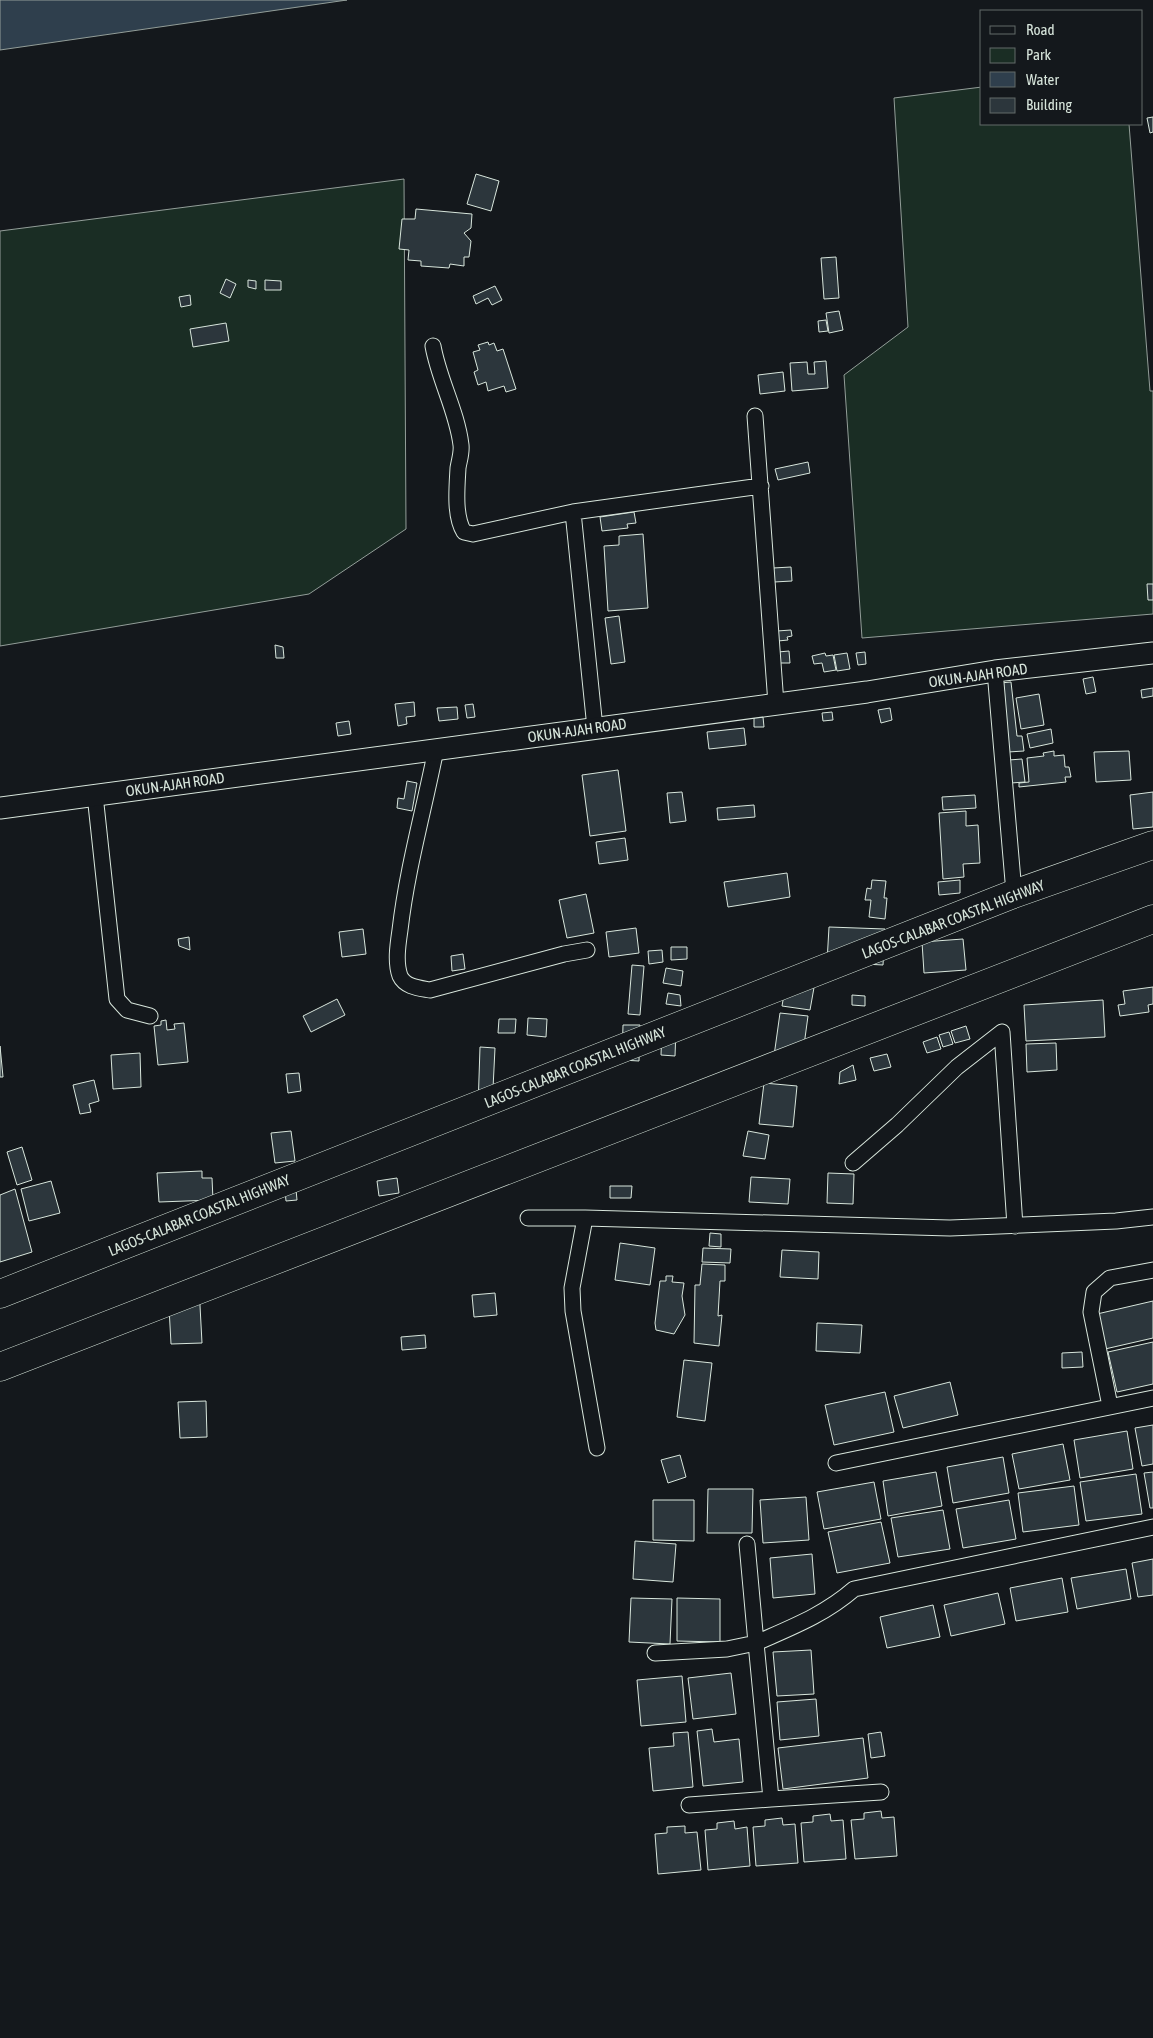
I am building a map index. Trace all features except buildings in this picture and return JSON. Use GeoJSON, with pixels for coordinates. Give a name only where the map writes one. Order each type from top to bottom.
{"type":"FeatureCollection","features":[{"type":"Feature","properties":{"kind":"highway","name":"LAGOS-CALABAR COASTAL HIGHWAY"},"geometry":{"type":"LineString","coordinates":[[0,1294],[1011,895],[1153,845]]}},
{"type":"Feature","properties":{"kind":"highway"},"geometry":{"type":"LineString","coordinates":[[0,1367],[1153,919]]}},
{"type":"Feature","properties":{"kind":"street"},"geometry":{"type":"LineString","coordinates":[[433,346],[438,372],[455,418],[462,447],[457,495],[460,526],[464,532],[473,534],[573,512],[761,486]]}},
{"type":"Feature","properties":{"kind":"street"},"geometry":{"type":"LineString","coordinates":[[754,416],[761,486],[776,704]]}},
{"type":"Feature","properties":{"kind":"street"},"geometry":{"type":"LineString","coordinates":[[573,512],[595,728]]}},
{"type":"Feature","properties":{"kind":"street","name":"OKUN-AJAH ROAD"},"geometry":{"type":"LineString","coordinates":[[0,808],[776,704],[995,671],[1153,653]]}},
{"type":"Feature","properties":{"kind":"street"},"geometry":{"type":"LineString","coordinates":[[995,671],[1013,881]]}},
{"type":"Feature","properties":{"kind":"street"},"geometry":{"type":"LineString","coordinates":[[436,749],[404,899],[398,944],[400,977],[409,986],[430,990],[564,954],[587,950]]}},
{"type":"Feature","properties":{"kind":"street"},"geometry":{"type":"LineString","coordinates":[[95,795],[117,999],[128,1010],[150,1016]]}},
{"type":"Feature","properties":{"kind":"street"},"geometry":{"type":"LineString","coordinates":[[853,1162],[898,1125],[957,1067],[1002,1032],[1015,1226]]}},
{"type":"Feature","properties":{"kind":"street"},"geometry":{"type":"LineString","coordinates":[[528,1218],[931,1228],[1015,1226],[1153,1217]]}},
{"type":"Feature","properties":{"kind":"street"},"geometry":{"type":"LineString","coordinates":[[585,1218],[572,1288],[573,1311],[597,1448]]}},
{"type":"Feature","properties":{"kind":"street"},"geometry":{"type":"LineString","coordinates":[[1110,1406],[1090,1312],[1094,1292],[1110,1278],[1153,1270]]}},
{"type":"Feature","properties":{"kind":"street"},"geometry":{"type":"LineString","coordinates":[[836,1463],[1153,1398]]}},
{"type":"Feature","properties":{"kind":"street"},"geometry":{"type":"LineString","coordinates":[[655,1654],[727,1649],[756,1643],[808,1621],[833,1606],[854,1589],[1153,1527]]}},
{"type":"Feature","properties":{"kind":"street"},"geometry":{"type":"LineString","coordinates":[[747,1544],[771,1799]]}},
{"type":"Feature","properties":{"kind":"street"},"geometry":{"type":"LineString","coordinates":[[689,1805],[881,1792]]}},
{"type":"Feature","properties":{"kind":"green space"},"geometry":{"type":"Polygon","coordinates":[[[980,87],[980,125],[1129,125],[1150,391],[1153,391],[1153,614],[862,638],[844,375],[908,327],[894,98],[980,87]]]}},
{"type":"Feature","properties":{"kind":"green space"},"geometry":{"type":"Polygon","coordinates":[[[404,179],[406,529],[309,594],[0,646],[0,231],[404,179]]]}},
{"type":"Feature","properties":{"kind":"water"},"geometry":{"type":"Polygon","coordinates":[[[0,0],[347,0],[0,50],[0,0]]]}}]}
